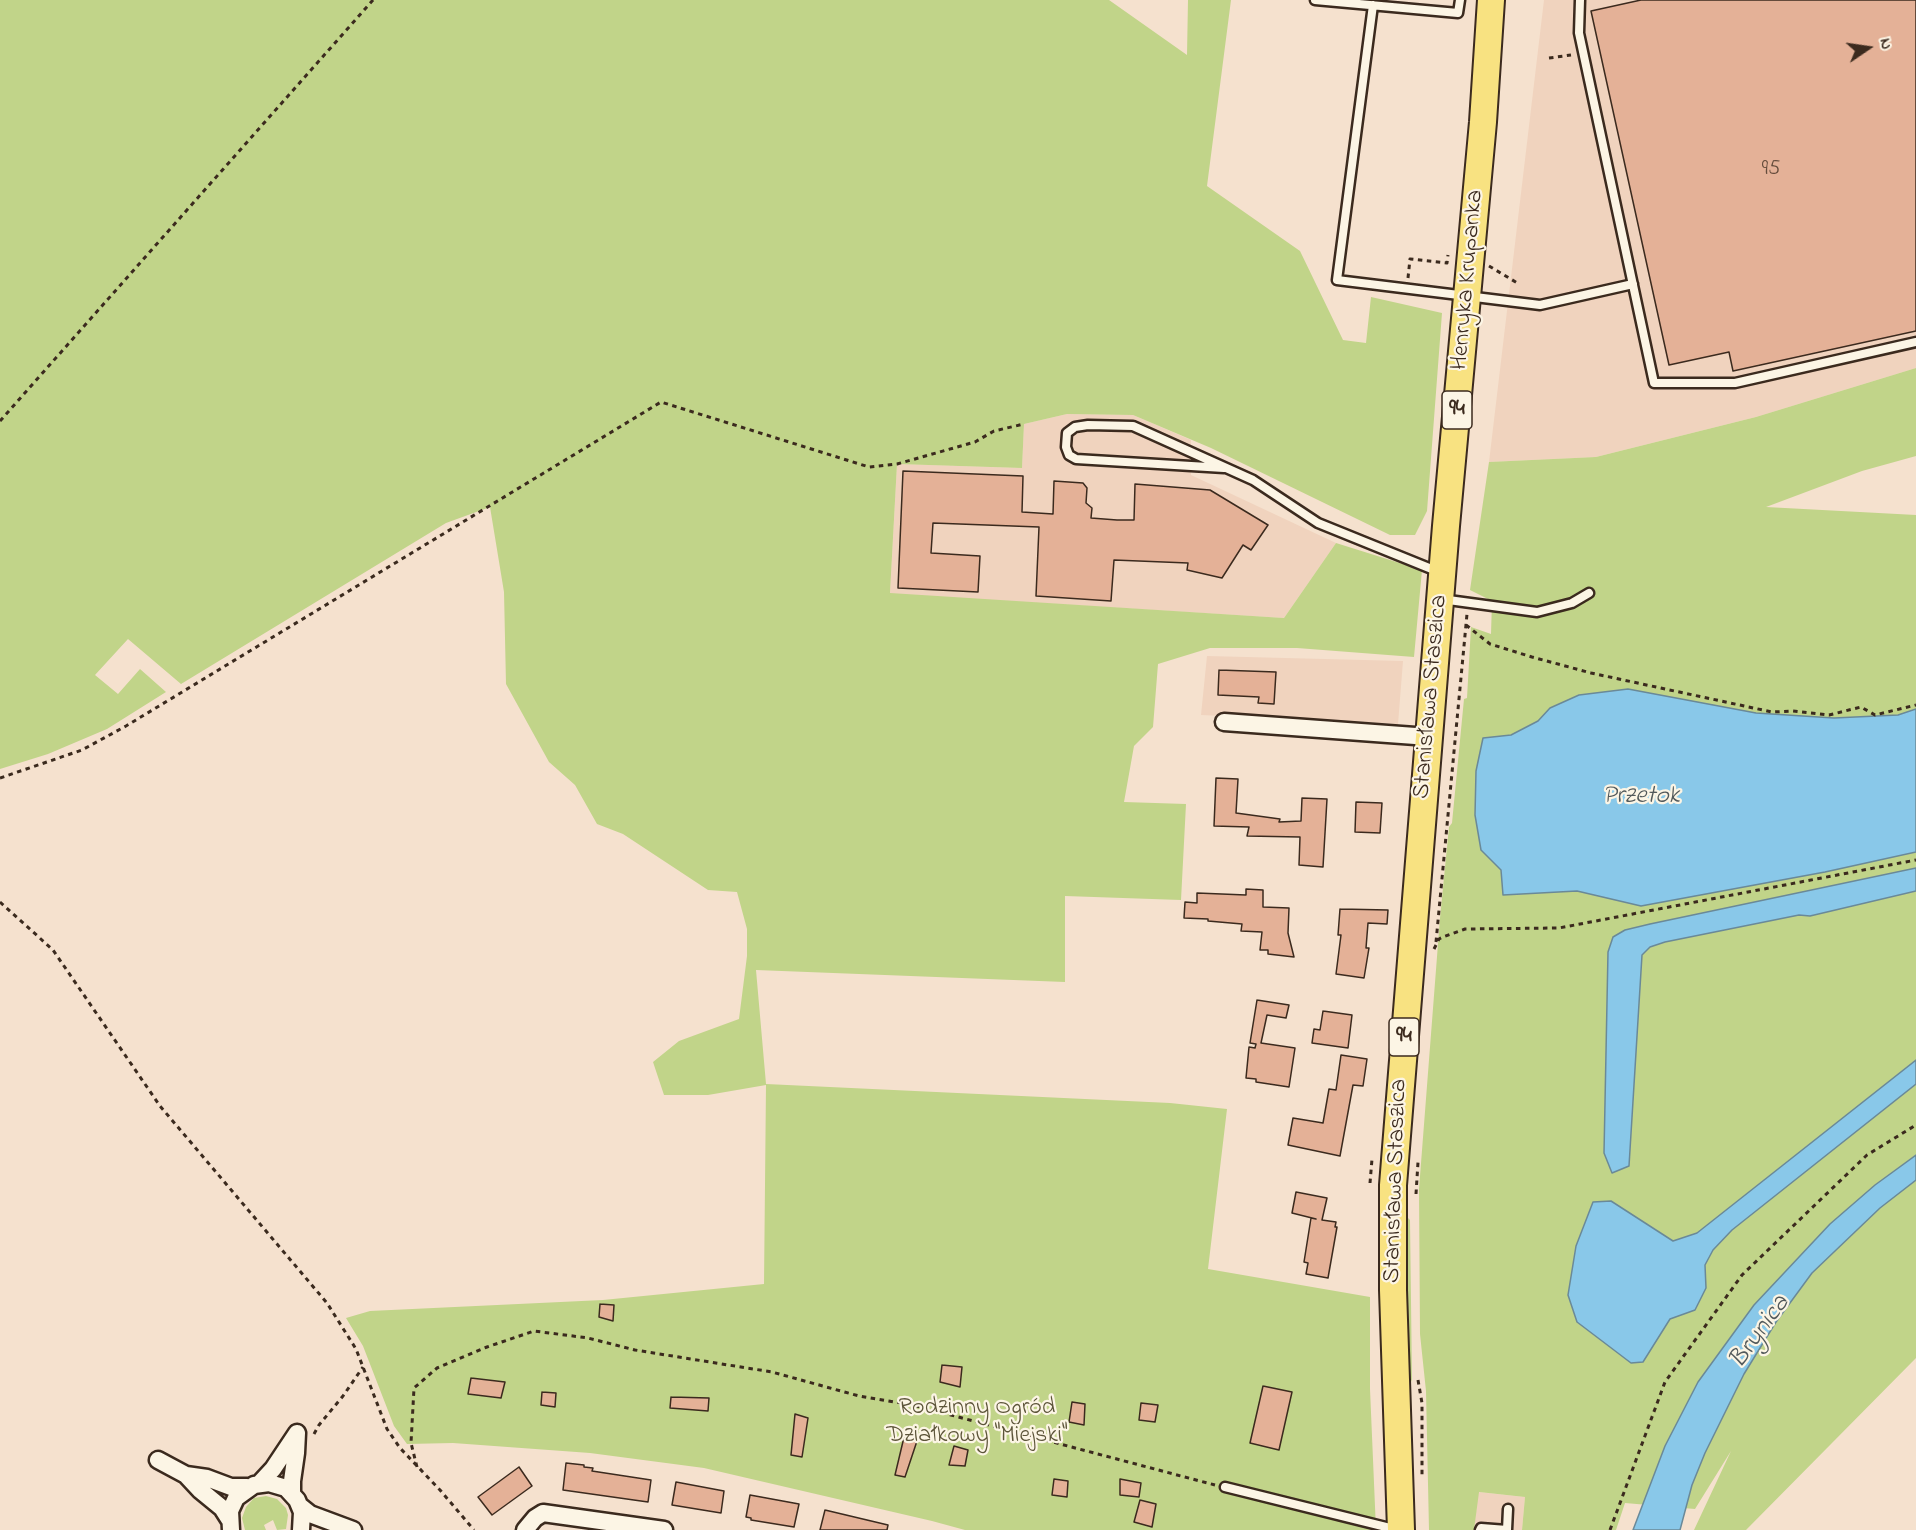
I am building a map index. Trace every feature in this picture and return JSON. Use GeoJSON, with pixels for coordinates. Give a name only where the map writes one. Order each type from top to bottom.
{"type":"FeatureCollection","features":[{"type":"Feature","properties":{"kind":"main road","name":"Henryka Krupanka"},"geometry":{"type":"LineString","coordinates":[[1445,546],[1483,122],[1491,0]]}},
{"type":"Feature","properties":{"kind":"main road","name":"Henryka Krupanka"},"geometry":{"type":"LineString","coordinates":[[1483,122],[1508,0]]}},
{"type":"Feature","properties":{"kind":"main road","name":"Stanisława Staszica"},"geometry":{"type":"LineString","coordinates":[[1400,1530],[1393,1290],[1393,1185],[1445,546]]}},
{"type":"Feature","properties":{"kind":"street"},"geometry":{"type":"LineString","coordinates":[[1224,722],[1429,737]]}},
{"type":"Feature","properties":{"kind":"street"},"geometry":{"type":"LineString","coordinates":[[230,1524],[230,1511],[236,1498],[277,1464],[297,1433],[292,1481],[302,1518],[301,1530]]}},
{"type":"Feature","properties":{"kind":"street"},"geometry":{"type":"LineString","coordinates":[[158,1460],[186,1475],[222,1508],[230,1524]]}},
{"type":"Feature","properties":{"kind":"street"},"geometry":{"type":"LineString","coordinates":[[186,1475],[207,1478],[231,1487],[278,1484],[310,1514],[353,1530]]}},
{"type":"Feature","properties":{"kind":"street"},"geometry":{"type":"LineString","coordinates":[[525,1530],[535,1518],[543,1513],[664,1530]]}},
{"type":"Feature","properties":{"kind":"lane"},"geometry":{"type":"LineString","coordinates":[[1314,0],[1458,14],[1460,0]]}},
{"type":"Feature","properties":{"kind":"lane"},"geometry":{"type":"LineString","coordinates":[[1580,0],[1579,33],[1654,383],[1735,383],[1916,342]]}},
{"type":"Feature","properties":{"kind":"lane"},"geometry":{"type":"LineString","coordinates":[[1374,5],[1337,280],[1540,305],[1633,284]]}},
{"type":"Feature","properties":{"kind":"lane"},"geometry":{"type":"LineString","coordinates":[[1224,468],[1076,459],[1069,455],[1066,447],[1067,433],[1075,427],[1088,425],[1133,426],[1253,480],[1318,523],[1442,586],[1468,603],[1537,612],[1572,603],[1589,593]]}},
{"type":"Feature","properties":{"kind":"lane"},"geometry":{"type":"LineString","coordinates":[[1225,1487],[1400,1530]]}},
{"type":"Feature","properties":{"kind":"lane"},"geometry":{"type":"LineString","coordinates":[[1480,1530],[1481,1528],[1507,1530],[1508,1509]]}},
{"type":"Feature","properties":{"kind":"path"},"geometry":{"type":"LineString","coordinates":[[0,421],[372,0]]}},
{"type":"Feature","properties":{"kind":"path"},"geometry":{"type":"LineString","coordinates":[[1549,58],[1583,52]]}},
{"type":"Feature","properties":{"kind":"path"},"geometry":{"type":"LineString","coordinates":[[1407,288],[1410,259],[1447,263],[1448,255]]}},
{"type":"Feature","properties":{"kind":"path"},"geometry":{"type":"LineString","coordinates":[[1484,263],[1519,284]]}},
{"type":"Feature","properties":{"kind":"path"},"geometry":{"type":"LineString","coordinates":[[0,778],[82,750],[126,726],[661,402],[869,467],[897,464],[975,442],[994,431],[1024,424]]}},
{"type":"Feature","properties":{"kind":"path"},"geometry":{"type":"LineString","coordinates":[[1434,952],[1468,603]]}},
{"type":"Feature","properties":{"kind":"path"},"geometry":{"type":"LineString","coordinates":[[1466,626],[1490,644],[1591,673],[1772,712],[1793,711],[1828,715],[1861,707],[1875,715],[1916,705]]}},
{"type":"Feature","properties":{"kind":"path"},"geometry":{"type":"LineString","coordinates":[[1436,944],[1443,937],[1465,929],[1559,928],[1916,860]]}},
{"type":"Feature","properties":{"kind":"path"},"geometry":{"type":"LineString","coordinates":[[0,902],[53,950],[160,1106],[327,1304],[364,1365],[387,1429],[400,1448],[474,1530]]}},
{"type":"Feature","properties":{"kind":"path"},"geometry":{"type":"LineString","coordinates":[[1610,1530],[1665,1382],[1742,1275],[1867,1155],[1916,1125]]}},
{"type":"Feature","properties":{"kind":"path"},"geometry":{"type":"LineString","coordinates":[[1415,1197],[1418,1158]]}},
{"type":"Feature","properties":{"kind":"path"},"geometry":{"type":"LineString","coordinates":[[417,1467],[411,1443],[414,1388],[437,1368],[487,1347],[534,1331],[588,1338],[635,1350],[772,1372],[859,1396],[913,1405],[1225,1487]]}},
{"type":"Feature","properties":{"kind":"path"},"geometry":{"type":"LineString","coordinates":[[313,1437],[319,1425],[343,1396],[364,1365]]}},
{"type":"Feature","properties":{"kind":"path"},"geometry":{"type":"LineString","coordinates":[[1417,1373],[1421,1398],[1423,1461],[1421,1477]]}},
{"type":"Feature","properties":{"kind":"shaded area"},"geometry":{"type":"Polygon","coordinates":[[[1544,0],[1916,0],[1916,368],[1756,417],[1596,457],[1489,462],[1544,0]]]}},
{"type":"Feature","properties":{"kind":"shaded area"},"geometry":{"type":"Polygon","coordinates":[[[1067,414],[1133,415],[1191,440],[1191,475],[1336,543],[1284,618],[890,594],[897,464],[1022,468],[1024,424],[1067,414]]]}},
{"type":"Feature","properties":{"kind":"shaded area"},"geometry":{"type":"Polygon","coordinates":[[[1207,656],[1403,661],[1398,724],[1201,715],[1207,656]]]}},
{"type":"Feature","properties":{"kind":"shaded area"},"geometry":{"type":"Polygon","coordinates":[[[1478,1492],[1525,1497],[1522,1530],[1474,1530],[1478,1492]]]}},
{"type":"Feature","properties":{"kind":"green space","name":"Rodzinny Ogród Działkowy \"Miejski\""},"geometry":{"type":"Polygon","coordinates":[[[0,0],[1109,0],[1187,55],[1188,0],[1231,0],[1207,186],[1300,251],[1343,340],[1366,343],[1371,297],[1442,313],[1427,511],[1415,535],[1390,535],[1211,448],[1133,415],[1067,414],[1024,424],[1022,468],[897,464],[890,593],[1284,618],[1336,543],[1422,570],[1414,657],[1297,648],[1210,648],[1158,664],[1153,727],[1134,746],[1124,802],[1186,804],[1181,900],[1065,896],[1065,982],[756,970],[766,1084],[1170,1103],[1227,1109],[1208,1269],[1370,1297],[1370,1389],[1376,1530],[965,1530],[704,1468],[590,1453],[453,1443],[407,1444],[394,1426],[363,1346],[346,1318],[370,1311],[603,1300],[764,1284],[766,1085],[708,1095],[664,1095],[653,1062],[679,1041],[739,1019],[747,956],[747,929],[737,892],[708,890],[623,834],[597,824],[575,785],[549,762],[506,684],[504,592],[490,507],[446,523],[181,684],[128,639],[95,675],[118,694],[140,669],[166,692],[107,729],[48,754],[0,769],[0,0]]]}},
{"type":"Feature","properties":{"kind":"green space"},"geometry":{"type":"Polygon","coordinates":[[[1916,368],[1916,456],[1862,471],[1766,507],[1916,515],[1916,1358],[1746,1530],[1694,1530],[1731,1451],[1695,1509],[1625,1503],[1616,1530],[1522,1530],[1525,1497],[1479,1492],[1474,1530],[1429,1530],[1426,1391],[1420,1334],[1419,1189],[1440,918],[1464,699],[1467,698],[1471,627],[1491,634],[1492,601],[1470,590],[1489,462],[1596,457],[1756,417],[1916,368]]]}},
{"type":"Feature","properties":{"kind":"green space"},"geometry":{"type":"Polygon","coordinates":[[[1406,1216],[1410,1220],[1412,1382],[1408,1372],[1406,1216]]]}},
{"type":"Feature","properties":{"kind":"green space"},"geometry":{"type":"Polygon","coordinates":[[[266,1496],[277,1499],[286,1508],[288,1515],[286,1529],[277,1530],[273,1520],[264,1525],[266,1530],[245,1530],[242,1518],[246,1507],[254,1498],[266,1496]]]}},
{"type":"Feature","properties":{"kind":"water","name":"Przetok"},"geometry":{"type":"Polygon","coordinates":[[[1628,689],[1756,713],[1834,718],[1898,715],[1916,709],[1916,852],[1825,872],[1641,906],[1577,891],[1503,895],[1501,870],[1481,850],[1475,815],[1476,771],[1483,738],[1511,735],[1538,721],[1550,708],[1579,695],[1628,689]]]}},
{"type":"Feature","properties":{"kind":"water"},"geometry":{"type":"Polygon","coordinates":[[[1916,868],[1916,891],[1810,916],[1799,915],[1665,942],[1650,947],[1642,955],[1629,1166],[1612,1173],[1604,1153],[1608,952],[1613,937],[1625,930],[1650,924],[1916,868]]]}},
{"type":"Feature","properties":{"kind":"water"},"geometry":{"type":"Polygon","coordinates":[[[1916,1060],[1916,1084],[1732,1230],[1713,1250],[1705,1265],[1706,1288],[1695,1310],[1670,1319],[1643,1362],[1631,1363],[1577,1322],[1568,1295],[1576,1246],[1593,1202],[1611,1201],[1673,1241],[1697,1233],[1916,1060]]]}},
{"type":"Feature","properties":{"kind":"water","name":"Brynica"},"geometry":{"type":"Polygon","coordinates":[[[1916,1155],[1916,1180],[1880,1208],[1812,1273],[1776,1322],[1744,1374],[1705,1453],[1692,1485],[1680,1530],[1633,1530],[1665,1446],[1698,1382],[1754,1305],[1830,1224],[1875,1185],[1916,1155]]]}},
{"type":"Feature","properties":{"kind":"building"},"geometry":{"type":"Polygon","coordinates":[[[1641,0],[1916,0],[1916,331],[1733,371],[1729,352],[1669,365],[1591,11],[1641,0]]]}},
{"type":"Feature","properties":{"kind":"building"},"geometry":{"type":"Polygon","coordinates":[[[903,471],[1023,476],[1022,512],[1053,514],[1054,481],[1083,483],[1087,488],[1086,503],[1092,508],[1091,518],[1117,520],[1134,520],[1135,484],[1210,490],[1268,525],[1251,550],[1243,545],[1222,578],[1187,570],[1188,563],[1114,560],[1111,601],[1036,596],[1039,527],[933,523],[931,553],[980,556],[978,592],[898,588],[903,471]]]}},
{"type":"Feature","properties":{"kind":"building"},"geometry":{"type":"Polygon","coordinates":[[[1219,670],[1276,672],[1274,704],[1258,703],[1259,697],[1218,695],[1219,670]]]}},
{"type":"Feature","properties":{"kind":"building"},"geometry":{"type":"Polygon","coordinates":[[[1216,778],[1238,779],[1236,813],[1280,819],[1279,822],[1301,821],[1302,798],[1327,799],[1323,867],[1299,865],[1300,837],[1247,836],[1249,827],[1214,826],[1216,778]]]}},
{"type":"Feature","properties":{"kind":"building"},"geometry":{"type":"Polygon","coordinates":[[[1356,802],[1382,803],[1380,833],[1355,832],[1356,802]]]}},
{"type":"Feature","properties":{"kind":"building"},"geometry":{"type":"Polygon","coordinates":[[[1246,889],[1263,890],[1263,907],[1289,908],[1288,933],[1294,957],[1268,954],[1268,950],[1260,950],[1262,932],[1241,931],[1242,924],[1184,918],[1185,902],[1197,903],[1197,893],[1246,895],[1246,889]]]}},
{"type":"Feature","properties":{"kind":"building"},"geometry":{"type":"Polygon","coordinates":[[[1340,909],[1388,910],[1387,924],[1368,923],[1366,948],[1369,948],[1364,978],[1336,974],[1341,935],[1338,935],[1340,909]]]}},
{"type":"Feature","properties":{"kind":"building"},"geometry":{"type":"Polygon","coordinates":[[[1257,1000],[1289,1005],[1286,1018],[1267,1015],[1261,1043],[1295,1048],[1289,1087],[1256,1082],[1256,1079],[1246,1078],[1249,1047],[1255,1048],[1256,1044],[1250,1043],[1257,1000]]]}},
{"type":"Feature","properties":{"kind":"building"},"geometry":{"type":"Polygon","coordinates":[[[1323,1011],[1352,1015],[1348,1048],[1312,1043],[1314,1029],[1320,1030],[1323,1011]]]}},
{"type":"Feature","properties":{"kind":"building"},"geometry":{"type":"Polygon","coordinates":[[[1341,1055],[1367,1059],[1363,1086],[1353,1085],[1340,1156],[1288,1145],[1293,1118],[1323,1123],[1329,1089],[1336,1090],[1341,1055]]]}},
{"type":"Feature","properties":{"kind":"building"},"geometry":{"type":"Polygon","coordinates":[[[1296,1192],[1327,1198],[1322,1220],[1336,1222],[1328,1278],[1306,1274],[1308,1263],[1304,1262],[1311,1218],[1316,1219],[1292,1213],[1296,1192]]]}},
{"type":"Feature","properties":{"kind":"building"},"geometry":{"type":"Polygon","coordinates":[[[600,1304],[614,1305],[613,1321],[599,1317],[600,1304]]]}},
{"type":"Feature","properties":{"kind":"building"},"geometry":{"type":"Polygon","coordinates":[[[942,1365],[962,1367],[960,1387],[940,1382],[942,1365]]]}},
{"type":"Feature","properties":{"kind":"building"},"geometry":{"type":"Polygon","coordinates":[[[471,1378],[505,1382],[501,1398],[468,1394],[471,1378]]]}},
{"type":"Feature","properties":{"kind":"building"},"geometry":{"type":"Polygon","coordinates":[[[1263,1386],[1292,1392],[1279,1450],[1250,1443],[1263,1386]]]}},
{"type":"Feature","properties":{"kind":"building"},"geometry":{"type":"Polygon","coordinates":[[[542,1392],[556,1393],[555,1407],[541,1405],[542,1392]]]}},
{"type":"Feature","properties":{"kind":"building"},"geometry":{"type":"Polygon","coordinates":[[[671,1397],[709,1398],[708,1411],[670,1408],[671,1397]]]}},
{"type":"Feature","properties":{"kind":"building"},"geometry":{"type":"Polygon","coordinates":[[[1072,1402],[1085,1404],[1084,1425],[1069,1422],[1072,1402]]]}},
{"type":"Feature","properties":{"kind":"building"},"geometry":{"type":"Polygon","coordinates":[[[1141,1403],[1158,1405],[1155,1422],[1139,1420],[1141,1403]]]}},
{"type":"Feature","properties":{"kind":"building"},"geometry":{"type":"Polygon","coordinates":[[[795,1414],[808,1418],[802,1457],[791,1455],[795,1414]]]}},
{"type":"Feature","properties":{"kind":"building"},"geometry":{"type":"Polygon","coordinates":[[[905,1433],[918,1438],[905,1477],[895,1475],[905,1433]]]}},
{"type":"Feature","properties":{"kind":"building"},"geometry":{"type":"Polygon","coordinates":[[[954,1446],[968,1450],[965,1466],[949,1465],[954,1446]]]}},
{"type":"Feature","properties":{"kind":"building"},"geometry":{"type":"Polygon","coordinates":[[[566,1463],[584,1465],[584,1467],[593,1468],[592,1471],[651,1480],[648,1502],[563,1490],[566,1463]]]}},
{"type":"Feature","properties":{"kind":"building"},"geometry":{"type":"Polygon","coordinates":[[[519,1467],[532,1486],[492,1515],[478,1497],[519,1467]]]}},
{"type":"Feature","properties":{"kind":"building"},"geometry":{"type":"Polygon","coordinates":[[[1054,1479],[1068,1481],[1067,1497],[1052,1495],[1054,1479]]]}},
{"type":"Feature","properties":{"kind":"building"},"geometry":{"type":"Polygon","coordinates":[[[1120,1479],[1141,1483],[1139,1497],[1120,1495],[1120,1479]]]}},
{"type":"Feature","properties":{"kind":"building"},"geometry":{"type":"Polygon","coordinates":[[[676,1482],[724,1491],[721,1513],[672,1505],[676,1482]]]}},
{"type":"Feature","properties":{"kind":"building"},"geometry":{"type":"Polygon","coordinates":[[[750,1495],[799,1504],[794,1527],[751,1520],[746,1517],[750,1495]]]}},
{"type":"Feature","properties":{"kind":"building"},"geometry":{"type":"Polygon","coordinates":[[[1140,1500],[1156,1504],[1152,1527],[1134,1522],[1140,1500]]]}},
{"type":"Feature","properties":{"kind":"building"},"geometry":{"type":"Polygon","coordinates":[[[825,1510],[888,1525],[887,1530],[820,1530],[825,1510]]]}}]}
